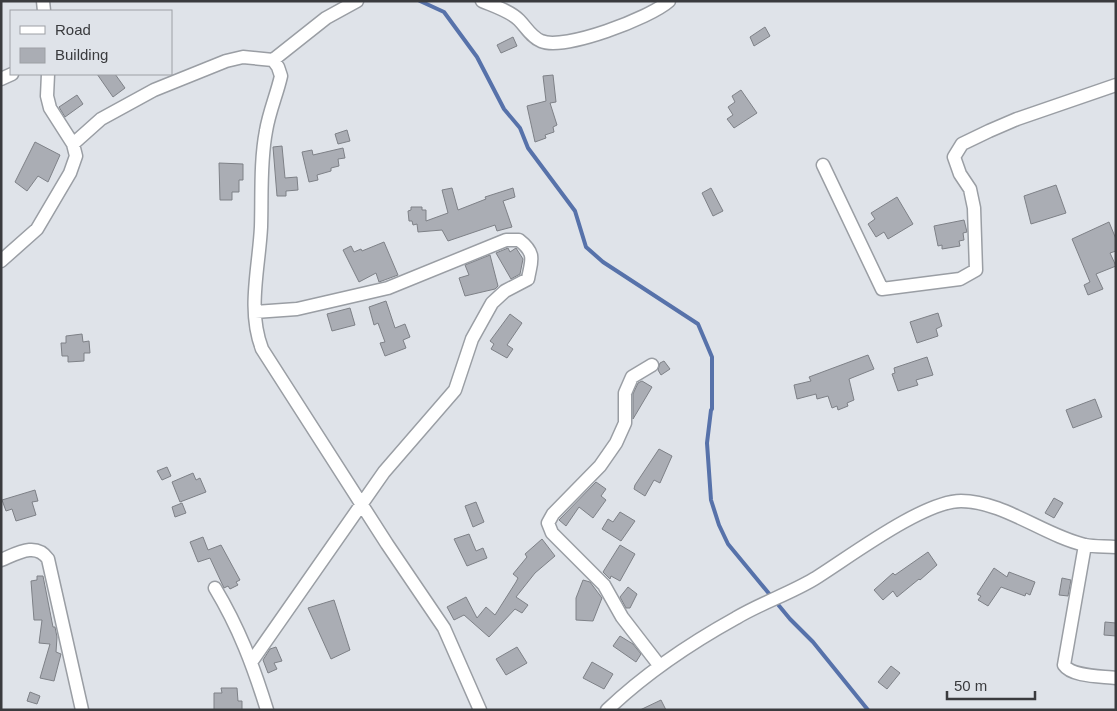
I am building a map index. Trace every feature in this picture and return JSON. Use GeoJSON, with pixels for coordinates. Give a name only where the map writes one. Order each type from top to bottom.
{"type":"FeatureCollection","features":[{"type":"Feature","properties":{"kind":"street"},"geometry":{"type":"LineString","coordinates":[[73,144],[100,119],[154,90],[226,61],[243,57],[273,60],[326,18],[357,1]]}},
{"type":"Feature","properties":{"kind":"street"},"geometry":{"type":"LineString","coordinates":[[482,1],[518,19],[533,36],[549,44],[581,40],[640,16],[669,1]]}},
{"type":"Feature","properties":{"kind":"street"},"geometry":{"type":"LineString","coordinates":[[273,60],[281,76],[265,132],[254,324],[262,349],[363,503],[387,544],[444,628],[480,710]]}},
{"type":"Feature","properties":{"kind":"street"},"geometry":{"type":"LineString","coordinates":[[1,261],[20,246],[46,216],[73,166],[76,156],[73,144],[50,108],[47,96],[48,75]]}},
{"type":"Feature","properties":{"kind":"street"},"geometry":{"type":"LineString","coordinates":[[822,165],[882,289],[960,279],[976,270],[974,208],[970,189],[960,174],[954,156],[962,144],[1017,119],[1116,85]]}},
{"type":"Feature","properties":{"kind":"street"},"geometry":{"type":"LineString","coordinates":[[252,660],[384,472],[455,390],[472,339],[492,303],[505,291],[528,279],[533,262],[526,245],[519,240],[506,240],[388,288],[297,308],[255,312]]}},
{"type":"Feature","properties":{"kind":"street"},"geometry":{"type":"LineString","coordinates":[[652,366],[632,377],[624,393],[625,423],[616,443],[600,466],[553,514],[548,523],[552,533],[604,585],[622,617],[659,664]]}},
{"type":"Feature","properties":{"kind":"street"},"geometry":{"type":"LineString","coordinates":[[607,710],[659,664],[738,616],[814,579],[897,526],[939,505],[960,501],[981,504],[1085,545],[1116,547]]}},
{"type":"Feature","properties":{"kind":"street"},"geometry":{"type":"LineString","coordinates":[[1085,545],[1064,665],[1067,670],[1074,672],[1116,678]]}},
{"type":"Feature","properties":{"kind":"street"},"geometry":{"type":"LineString","coordinates":[[1,560],[33,549],[43,552],[48,559],[82,710]]}},
{"type":"Feature","properties":{"kind":"street"},"geometry":{"type":"LineString","coordinates":[[215,588],[234,619],[252,660],[267,710]]}},
{"type":"Feature","properties":{"kind":"building"},"geometry":{"type":"Polygon","coordinates":[[[765,27],[770,36],[754,46],[750,37],[765,27]]]}},
{"type":"Feature","properties":{"kind":"building"},"geometry":{"type":"Polygon","coordinates":[[[513,37],[517,46],[501,53],[497,45],[513,37]]]}},
{"type":"Feature","properties":{"kind":"building"},"geometry":{"type":"Polygon","coordinates":[[[98,75],[116,75],[125,88],[113,97],[98,75]]]}},
{"type":"Feature","properties":{"kind":"building"},"geometry":{"type":"Polygon","coordinates":[[[553,75],[556,102],[550,103],[557,125],[553,127],[554,132],[545,135],[546,138],[535,142],[527,106],[546,101],[543,76],[553,75]]]}},
{"type":"Feature","properties":{"kind":"building"},"geometry":{"type":"Polygon","coordinates":[[[741,90],[757,113],[734,128],[727,119],[733,115],[728,107],[735,102],[732,96],[741,90]]]}},
{"type":"Feature","properties":{"kind":"building"},"geometry":{"type":"Polygon","coordinates":[[[77,95],[83,104],[65,117],[59,107],[77,95]]]}},
{"type":"Feature","properties":{"kind":"building"},"geometry":{"type":"Polygon","coordinates":[[[347,130],[350,141],[338,144],[335,134],[347,130]]]}},
{"type":"Feature","properties":{"kind":"building"},"geometry":{"type":"Polygon","coordinates":[[[35,142],[60,155],[48,182],[38,176],[27,191],[15,182],[35,142]]]}},
{"type":"Feature","properties":{"kind":"building"},"geometry":{"type":"Polygon","coordinates":[[[282,146],[285,178],[297,177],[298,190],[286,191],[286,196],[277,196],[273,147],[282,146]]]}},
{"type":"Feature","properties":{"kind":"building"},"geometry":{"type":"Polygon","coordinates":[[[343,148],[345,158],[338,159],[339,166],[331,168],[331,171],[317,175],[318,180],[309,182],[302,152],[312,150],[313,155],[343,148]]]}},
{"type":"Feature","properties":{"kind":"building"},"geometry":{"type":"Polygon","coordinates":[[[219,163],[243,164],[243,180],[239,180],[239,192],[232,192],[232,200],[220,200],[219,163]]]}},
{"type":"Feature","properties":{"kind":"building"},"geometry":{"type":"Polygon","coordinates":[[[1056,185],[1066,213],[1031,224],[1024,196],[1056,185]]]}},
{"type":"Feature","properties":{"kind":"building"},"geometry":{"type":"Polygon","coordinates":[[[452,188],[458,210],[486,199],[485,197],[513,188],[515,197],[503,201],[512,227],[497,231],[495,225],[448,241],[442,230],[418,232],[417,224],[413,225],[412,221],[409,221],[408,211],[411,210],[411,207],[422,207],[422,210],[426,210],[426,221],[448,213],[442,190],[452,188]]]}},
{"type":"Feature","properties":{"kind":"building"},"geometry":{"type":"Polygon","coordinates":[[[711,188],[723,211],[713,216],[702,193],[711,188]]]}},
{"type":"Feature","properties":{"kind":"building"},"geometry":{"type":"Polygon","coordinates":[[[897,197],[913,224],[888,239],[884,232],[876,237],[868,224],[875,219],[871,213],[897,197]]]}},
{"type":"Feature","properties":{"kind":"building"},"geometry":{"type":"Polygon","coordinates":[[[964,220],[967,232],[963,233],[964,240],[959,241],[960,246],[942,249],[942,245],[938,246],[934,226],[964,220]]]}},
{"type":"Feature","properties":{"kind":"building"},"geometry":{"type":"Polygon","coordinates":[[[1109,222],[1116,239],[1116,251],[1110,253],[1116,266],[1096,274],[1103,289],[1088,295],[1084,285],[1090,282],[1072,239],[1109,222]]]}},
{"type":"Feature","properties":{"kind":"building"},"geometry":{"type":"Polygon","coordinates":[[[384,242],[398,275],[379,282],[376,273],[359,282],[343,250],[351,246],[354,252],[361,249],[362,251],[384,242]]]}},
{"type":"Feature","properties":{"kind":"building"},"geometry":{"type":"Polygon","coordinates":[[[508,248],[510,252],[516,248],[523,259],[520,274],[511,279],[496,253],[508,248]]]}},
{"type":"Feature","properties":{"kind":"building"},"geometry":{"type":"Polygon","coordinates":[[[490,255],[498,286],[495,289],[465,296],[459,278],[469,275],[465,265],[490,255]]]}},
{"type":"Feature","properties":{"kind":"building"},"geometry":{"type":"Polygon","coordinates":[[[386,301],[395,328],[405,324],[410,337],[403,340],[406,348],[385,356],[380,343],[385,342],[378,323],[374,325],[369,307],[386,301]]]}},
{"type":"Feature","properties":{"kind":"building"},"geometry":{"type":"Polygon","coordinates":[[[350,308],[355,325],[332,331],[327,314],[350,308]]]}},
{"type":"Feature","properties":{"kind":"building"},"geometry":{"type":"Polygon","coordinates":[[[938,313],[942,326],[936,329],[938,336],[917,343],[910,322],[938,313]]]}},
{"type":"Feature","properties":{"kind":"building"},"geometry":{"type":"Polygon","coordinates":[[[510,314],[522,323],[507,345],[513,349],[507,358],[491,349],[494,344],[490,341],[510,314]]]}},
{"type":"Feature","properties":{"kind":"building"},"geometry":{"type":"Polygon","coordinates":[[[82,334],[83,342],[89,341],[90,353],[84,353],[84,361],[68,362],[68,356],[62,356],[61,343],[66,343],[66,336],[82,334]]]}},
{"type":"Feature","properties":{"kind":"building"},"geometry":{"type":"Polygon","coordinates":[[[868,355],[874,369],[849,379],[854,400],[847,403],[848,406],[838,410],[837,406],[832,408],[828,396],[817,399],[816,394],[797,399],[794,385],[811,381],[809,377],[868,355]]]}},
{"type":"Feature","properties":{"kind":"building"},"geometry":{"type":"Polygon","coordinates":[[[927,357],[933,375],[916,380],[918,385],[898,391],[892,374],[895,373],[894,368],[927,357]]]}},
{"type":"Feature","properties":{"kind":"building"},"geometry":{"type":"Polygon","coordinates":[[[664,361],[670,369],[661,375],[658,370],[660,363],[664,361]]]}},
{"type":"Feature","properties":{"kind":"building"},"geometry":{"type":"Polygon","coordinates":[[[642,381],[652,387],[633,419],[633,394],[638,383],[642,381]]]}},
{"type":"Feature","properties":{"kind":"building"},"geometry":{"type":"Polygon","coordinates":[[[1095,399],[1102,417],[1073,428],[1066,410],[1095,399]]]}},
{"type":"Feature","properties":{"kind":"building"},"geometry":{"type":"Polygon","coordinates":[[[659,449],[672,456],[660,483],[654,480],[645,496],[634,489],[635,485],[659,449]]]}},
{"type":"Feature","properties":{"kind":"building"},"geometry":{"type":"Polygon","coordinates":[[[167,467],[171,476],[162,480],[157,471],[167,467]]]}},
{"type":"Feature","properties":{"kind":"building"},"geometry":{"type":"Polygon","coordinates":[[[193,473],[196,480],[200,478],[206,492],[180,502],[172,482],[193,473]]]}},
{"type":"Feature","properties":{"kind":"building"},"geometry":{"type":"Polygon","coordinates":[[[596,482],[606,489],[601,496],[606,500],[593,518],[579,507],[566,526],[559,520],[596,482]]]}},
{"type":"Feature","properties":{"kind":"building"},"geometry":{"type":"Polygon","coordinates":[[[35,490],[38,501],[32,502],[36,515],[16,521],[12,509],[6,511],[2,500],[35,490]]]}},
{"type":"Feature","properties":{"kind":"building"},"geometry":{"type":"Polygon","coordinates":[[[1054,498],[1063,503],[1054,518],[1045,513],[1054,498]]]}},
{"type":"Feature","properties":{"kind":"building"},"geometry":{"type":"Polygon","coordinates":[[[476,502],[484,522],[473,527],[465,506],[476,502]]]}},
{"type":"Feature","properties":{"kind":"building"},"geometry":{"type":"Polygon","coordinates":[[[182,503],[186,513],[175,517],[172,507],[182,503]]]}},
{"type":"Feature","properties":{"kind":"building"},"geometry":{"type":"Polygon","coordinates":[[[620,512],[635,521],[621,541],[602,529],[608,519],[613,522],[620,512]]]}},
{"type":"Feature","properties":{"kind":"building"},"geometry":{"type":"Polygon","coordinates":[[[469,534],[476,551],[483,548],[487,558],[467,566],[454,539],[469,534]]]}},
{"type":"Feature","properties":{"kind":"building"},"geometry":{"type":"Polygon","coordinates":[[[203,537],[208,550],[221,545],[240,580],[236,582],[238,585],[230,589],[228,586],[224,588],[210,558],[198,562],[190,542],[203,537]]]}},
{"type":"Feature","properties":{"kind":"building"},"geometry":{"type":"Polygon","coordinates":[[[542,539],[555,556],[535,573],[516,597],[528,605],[522,613],[515,609],[489,637],[464,615],[454,620],[447,607],[466,597],[477,618],[486,607],[495,615],[518,578],[513,574],[527,557],[525,554],[542,539]]]}},
{"type":"Feature","properties":{"kind":"building"},"geometry":{"type":"Polygon","coordinates":[[[620,545],[635,554],[620,581],[611,576],[610,579],[603,572],[620,545]]]}},
{"type":"Feature","properties":{"kind":"building"},"geometry":{"type":"Polygon","coordinates":[[[928,552],[937,565],[897,597],[893,591],[883,600],[874,590],[893,573],[895,575],[928,552]]]}},
{"type":"Feature","properties":{"kind":"building"},"geometry":{"type":"Polygon","coordinates":[[[994,568],[1007,577],[1009,572],[1035,582],[1030,595],[1026,593],[1025,596],[1001,587],[988,606],[978,600],[981,596],[977,594],[994,568]]]}},
{"type":"Feature","properties":{"kind":"building"},"geometry":{"type":"Polygon","coordinates":[[[37,576],[43,576],[53,627],[55,627],[57,637],[56,652],[61,654],[54,681],[40,678],[50,644],[39,643],[42,620],[34,620],[31,581],[37,580],[37,576]]]}},
{"type":"Feature","properties":{"kind":"building"},"geometry":{"type":"Polygon","coordinates":[[[1062,578],[1071,580],[1068,596],[1059,595],[1062,578]]]}},
{"type":"Feature","properties":{"kind":"building"},"geometry":{"type":"Polygon","coordinates":[[[583,580],[590,582],[602,598],[593,621],[576,620],[576,598],[583,580]]]}},
{"type":"Feature","properties":{"kind":"building"},"geometry":{"type":"Polygon","coordinates":[[[628,587],[637,594],[630,608],[626,608],[620,597],[628,587]]]}},
{"type":"Feature","properties":{"kind":"building"},"geometry":{"type":"Polygon","coordinates":[[[334,600],[350,650],[331,659],[308,608],[334,600]]]}},
{"type":"Feature","properties":{"kind":"building"},"geometry":{"type":"Polygon","coordinates":[[[1105,622],[1116,623],[1116,636],[1104,635],[1105,622]]]}},
{"type":"Feature","properties":{"kind":"building"},"geometry":{"type":"Polygon","coordinates":[[[620,636],[633,644],[641,654],[636,662],[613,646],[620,636]]]}},
{"type":"Feature","properties":{"kind":"building"},"geometry":{"type":"Polygon","coordinates":[[[276,647],[282,661],[274,663],[277,669],[268,673],[263,660],[270,649],[276,647]]]}},
{"type":"Feature","properties":{"kind":"building"},"geometry":{"type":"Polygon","coordinates":[[[517,647],[527,663],[506,675],[496,659],[517,647]]]}},
{"type":"Feature","properties":{"kind":"building"},"geometry":{"type":"Polygon","coordinates":[[[592,662],[613,674],[604,689],[583,678],[592,662]]]}},
{"type":"Feature","properties":{"kind":"building"},"geometry":{"type":"Polygon","coordinates":[[[891,666],[900,673],[887,689],[878,682],[891,666]]]}},
{"type":"Feature","properties":{"kind":"building"},"geometry":{"type":"Polygon","coordinates":[[[221,688],[237,688],[238,701],[242,701],[242,710],[214,710],[214,693],[222,693],[221,688]]]}},
{"type":"Feature","properties":{"kind":"building"},"geometry":{"type":"Polygon","coordinates":[[[30,692],[40,696],[37,704],[27,701],[30,692]]]}},
{"type":"Feature","properties":{"kind":"building"},"geometry":{"type":"Polygon","coordinates":[[[661,700],[666,710],[640,710],[661,700]]]}},
{"type":"Feature","properties":{"kind":"waterway"},"geometry":{"type":"LineString","coordinates":[[420,1],[444,12],[477,57],[504,109],[520,128],[528,148],[575,211],[586,247],[603,262],[698,324],[712,357],[712,409]]}},
{"type":"Feature","properties":{"kind":"waterway"},"geometry":{"type":"LineString","coordinates":[[711,410],[707,443],[711,500],[719,525],[728,544],[790,619],[813,642],[868,710]]}}]}
